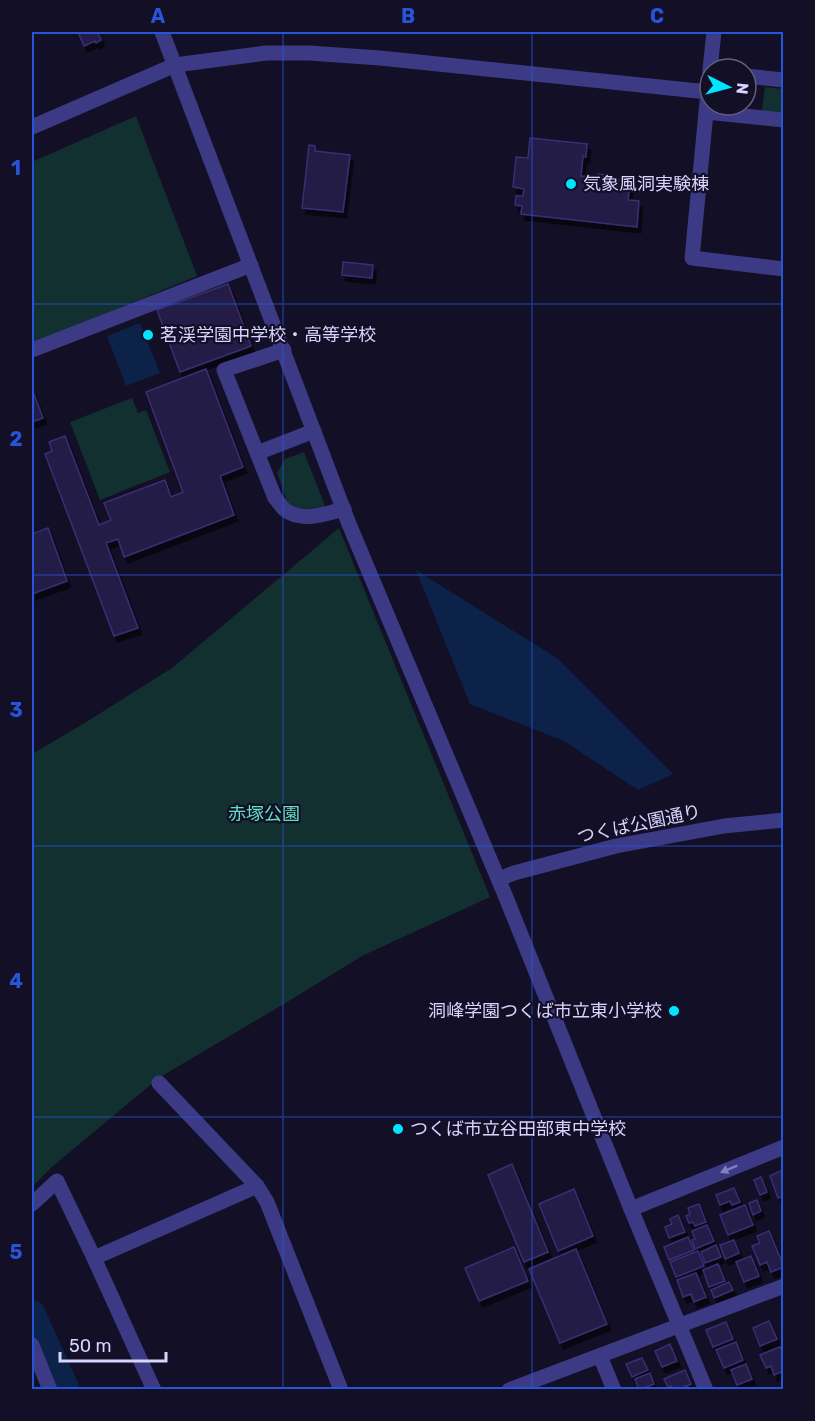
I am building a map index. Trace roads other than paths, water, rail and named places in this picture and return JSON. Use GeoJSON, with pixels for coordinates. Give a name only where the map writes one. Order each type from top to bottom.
{"type":"FeatureCollection","features":[{"type":"Feature","properties":{"kind":"street"},"geometry":{"type":"LineString","coordinates":[[162,32],[344,509],[505,895],[706,1389]]}},
{"type":"Feature","properties":{"kind":"street"},"geometry":{"type":"LineString","coordinates":[[711,57],[714,32]]}},
{"type":"Feature","properties":{"kind":"street"},"geometry":{"type":"LineString","coordinates":[[32,127],[175,65],[266,53],[309,52],[380,58],[698,91]]}},
{"type":"Feature","properties":{"kind":"street"},"geometry":{"type":"LineString","coordinates":[[758,77],[783,80]]}},
{"type":"Feature","properties":{"kind":"street"},"geometry":{"type":"LineString","coordinates":[[706,117],[692,258],[783,269]]}},
{"type":"Feature","properties":{"kind":"street"},"geometry":{"type":"LineString","coordinates":[[754,117],[783,120]]}},
{"type":"Feature","properties":{"kind":"street"},"geometry":{"type":"LineString","coordinates":[[32,350],[251,265]]}},
{"type":"Feature","properties":{"kind":"street"},"geometry":{"type":"LineString","coordinates":[[284,350],[224,370],[275,498],[284,509],[299,516],[312,516],[344,509]]}},
{"type":"Feature","properties":{"kind":"street"},"geometry":{"type":"LineString","coordinates":[[257,453],[314,431]]}},
{"type":"Feature","properties":{"kind":"street","name":"つくば公園通り"},"geometry":{"type":"LineString","coordinates":[[504,877],[616,846],[724,826],[783,820]]}},
{"type":"Feature","properties":{"kind":"street"},"geometry":{"type":"LineString","coordinates":[[159,1083],[257,1186],[267,1202],[341,1389]]}},
{"type":"Feature","properties":{"kind":"street"},"geometry":{"type":"LineString","coordinates":[[631,1209],[783,1147]]}},
{"type":"Feature","properties":{"kind":"street"},"geometry":{"type":"LineString","coordinates":[[32,1204],[57,1181],[154,1389]]}},
{"type":"Feature","properties":{"kind":"street"},"geometry":{"type":"LineString","coordinates":[[94,1258],[257,1186]]}},
{"type":"Feature","properties":{"kind":"street"},"geometry":{"type":"LineString","coordinates":[[518,1388],[783,1286]]}},
{"type":"Feature","properties":{"kind":"street"},"geometry":{"type":"LineString","coordinates":[[32,1345],[50,1389]]}},
{"type":"Feature","properties":{"kind":"street"},"geometry":{"type":"LineString","coordinates":[[600,1356],[614,1389]]}},
{"type":"Feature","properties":{"kind":"water"},"geometry":{"type":"Polygon","coordinates":[[[140,323],[160,373],[126,386],[107,336],[140,323]]]}},
{"type":"Feature","properties":{"kind":"water"},"geometry":{"type":"Polygon","coordinates":[[[416,570],[557,658],[673,774],[638,790],[564,741],[470,704],[416,570]]]}},
{"type":"Feature","properties":{"kind":"waterway"},"geometry":{"type":"LineString","coordinates":[[32,1313],[67,1390]]}},
{"type":"Feature","properties":{"kind":"place","name":"気象風洞実験棟"},"geometry":{"type":"Point","coordinates":[571,184]}},
{"type":"Feature","properties":{"kind":"place","name":"茗渓学園中学校・高等学校"},"geometry":{"type":"Point","coordinates":[148,335]}},
{"type":"Feature","properties":{"kind":"place","name":"洞峰学園つくば市立東小学校"},"geometry":{"type":"Point","coordinates":[674,1011]}},
{"type":"Feature","properties":{"kind":"place","name":"つくば市立谷田部東中学校"},"geometry":{"type":"Point","coordinates":[398,1129]}},
{"type":"Feature","properties":{"kind":"park label","name":"赤塚公園"},"geometry":{"type":"Point","coordinates":[264,814]}}]}
